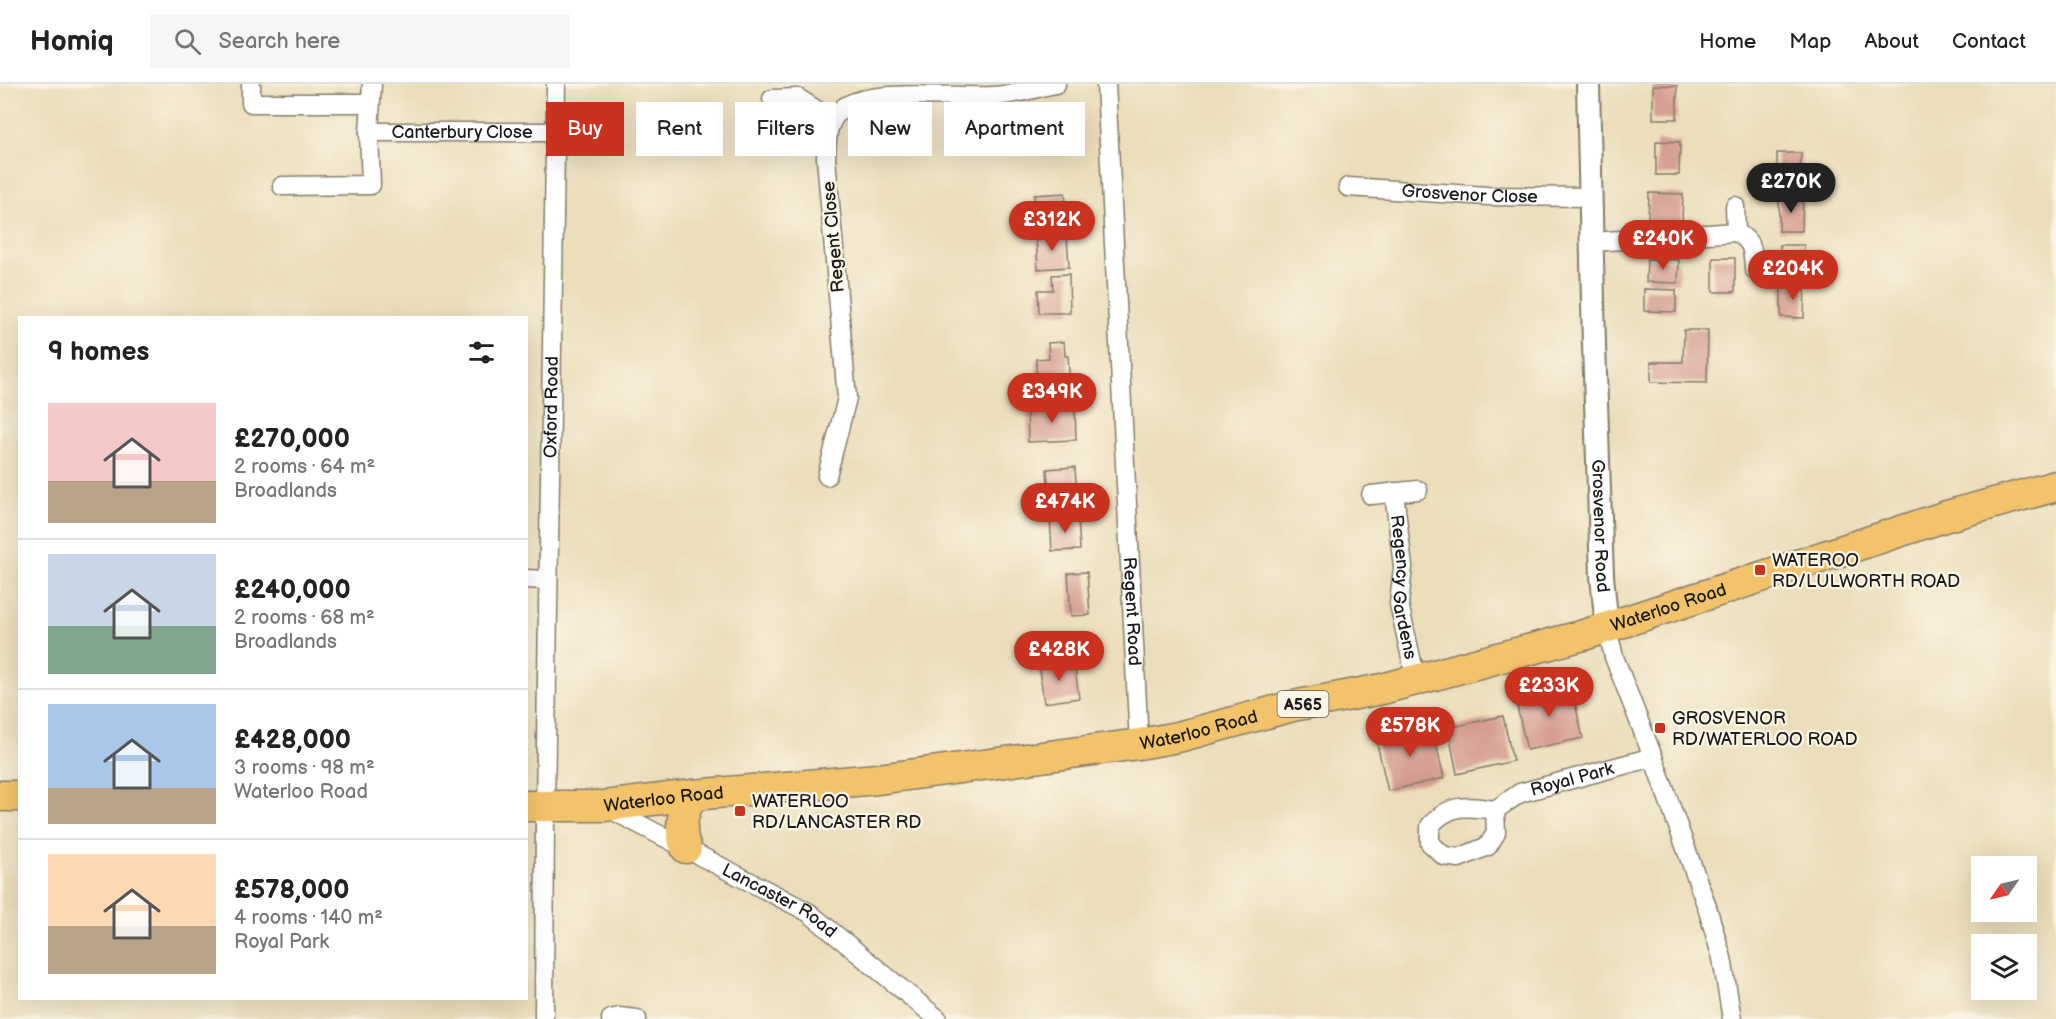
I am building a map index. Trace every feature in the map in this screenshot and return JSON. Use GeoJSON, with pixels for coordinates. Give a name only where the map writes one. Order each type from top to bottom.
{"type":"FeatureCollection","features":[{"type":"Feature","properties":{"kind":"highway","name":"Waterloo Road"},"geometry":{"type":"LineString","coordinates":[[536,806],[604,806],[693,795],[878,778],[1139,744],[1178,736],[1293,706],[1382,689],[1607,628],[1947,516],[2056,486]]}},
{"type":"Feature","properties":{"kind":"highway"},"geometry":{"type":"LineString","coordinates":[[686,848],[680,831],[684,811],[693,795]]}},
{"type":"Feature","properties":{"kind":"highway"},"geometry":{"type":"LineString","coordinates":[[0,796],[18,796]]}},
{"type":"Feature","properties":{"kind":"street"},"geometry":{"type":"LineString","coordinates":[[251,84],[251,103],[370,103]]}},
{"type":"Feature","properties":{"kind":"street","name":"Canterbury Close"},"geometry":{"type":"LineString","coordinates":[[282,186],[371,185],[369,132],[372,84]]}},
{"type":"Feature","properties":{"kind":"street","name":"Oxford Road"},"geometry":{"type":"LineString","coordinates":[[556,84],[556,102]]}},
{"type":"Feature","properties":{"kind":"street"},"geometry":{"type":"LineString","coordinates":[[836,116],[856,100],[906,96],[994,96],[1056,84]]}},
{"type":"Feature","properties":{"kind":"street","name":"Regent Road"},"geometry":{"type":"LineString","coordinates":[[1106,84],[1139,744]]}},
{"type":"Feature","properties":{"kind":"street","name":"Grosvenor Road"},"geometry":{"type":"LineString","coordinates":[[1588,84],[1602,576],[1607,628],[1614,657],[1707,907],[1722,958],[1732,1019]]}},
{"type":"Feature","properties":{"kind":"street"},"geometry":{"type":"LineString","coordinates":[[772,99],[798,99],[803,102]]}},
{"type":"Feature","properties":{"kind":"street","name":"Canterbury Close"},"geometry":{"type":"LineString","coordinates":[[369,132],[546,132]]}},
{"type":"Feature","properties":{"kind":"street","name":"Oxford Road"},"geometry":{"type":"LineString","coordinates":[[544,1019],[536,806],[548,580],[555,156]]}},
{"type":"Feature","properties":{"kind":"street","name":"Regent Close"},"geometry":{"type":"LineString","coordinates":[[826,156],[847,398],[827,476]]}},
{"type":"Feature","properties":{"kind":"street","name":"Grosvenor Close"},"geometry":{"type":"LineString","coordinates":[[1348,187],[1486,196],[1591,197]]}},
{"type":"Feature","properties":{"kind":"street"},"geometry":{"type":"LineString","coordinates":[[1735,206],[1736,232]]}},
{"type":"Feature","properties":{"kind":"street"},"geometry":{"type":"LineString","coordinates":[[1592,242],[1736,232],[1746,238],[1753,249],[1754,268]]}},
{"type":"Feature","properties":{"kind":"street","name":"Regency Gardens"},"geometry":{"type":"LineString","coordinates":[[1371,495],[1418,490]]}},
{"type":"Feature","properties":{"kind":"street","name":"Regency Gardens"},"geometry":{"type":"LineString","coordinates":[[1394,492],[1403,567],[1399,604],[1416,680]]}},
{"type":"Feature","properties":{"kind":"street"},"geometry":{"type":"LineString","coordinates":[[528,579],[548,580]]}},
{"type":"Feature","properties":{"kind":"street","name":"Royal Park"},"geometry":{"type":"LineString","coordinates":[[1495,810],[1520,793],[1653,757]]}},
{"type":"Feature","properties":{"kind":"street","name":"Lancaster Road"},"geometry":{"type":"LineString","coordinates":[[604,806],[808,912],[938,1019]]}},
{"type":"Feature","properties":{"kind":"street"},"geometry":{"type":"LineString","coordinates":[[611,1019],[619,1017],[637,1019]]}},
{"type":"Feature","properties":{"kind":"building"},"geometry":{"type":"Polygon","coordinates":[[[1653,85],[1677,86],[1677,119],[1653,119],[1653,85]]]}},
{"type":"Feature","properties":{"kind":"building"},"geometry":{"type":"Polygon","coordinates":[[[1656,141],[1680,142],[1679,175],[1656,175],[1656,141]]]}},
{"type":"Feature","properties":{"kind":"building"},"geometry":{"type":"Polygon","coordinates":[[[1777,153],[1801,153],[1800,186],[1777,186],[1777,153]]]}},
{"type":"Feature","properties":{"kind":"building"},"geometry":{"type":"Polygon","coordinates":[[[1065,193],[1068,225],[1036,227],[1034,195],[1065,193]]]}},
{"type":"Feature","properties":{"kind":"building"},"geometry":{"type":"Polygon","coordinates":[[[1649,193],[1683,194],[1682,223],[1648,222],[1649,193]]]}},
{"type":"Feature","properties":{"kind":"building"},"geometry":{"type":"Polygon","coordinates":[[[1779,198],[1803,198],[1802,231],[1779,231],[1779,198]]]}},
{"type":"Feature","properties":{"kind":"building"},"geometry":{"type":"Polygon","coordinates":[[[1067,235],[1069,267],[1038,269],[1036,237],[1067,235]]]}},
{"type":"Feature","properties":{"kind":"building"},"geometry":{"type":"Polygon","coordinates":[[[1780,245],[1804,245],[1803,278],[1780,277],[1780,245]]]}},
{"type":"Feature","properties":{"kind":"building"},"geometry":{"type":"Polygon","coordinates":[[[1713,258],[1735,258],[1735,292],[1713,292],[1713,258]]]}},
{"type":"Feature","properties":{"kind":"building"},"geometry":{"type":"Polygon","coordinates":[[[1647,259],[1679,260],[1678,283],[1646,282],[1647,259]]]}},
{"type":"Feature","properties":{"kind":"building"},"geometry":{"type":"Polygon","coordinates":[[[1069,274],[1070,313],[1039,313],[1038,290],[1053,290],[1052,275],[1069,274]]]}},
{"type":"Feature","properties":{"kind":"building"},"geometry":{"type":"Polygon","coordinates":[[[1781,285],[1805,285],[1804,318],[1781,317],[1781,285]]]}},
{"type":"Feature","properties":{"kind":"building"},"geometry":{"type":"Polygon","coordinates":[[[1644,289],[1676,290],[1676,312],[1644,311],[1644,289]]]}},
{"type":"Feature","properties":{"kind":"building"},"geometry":{"type":"Polygon","coordinates":[[[1684,330],[1708,330],[1707,383],[1651,382],[1651,362],[1683,362],[1684,330]]]}},
{"type":"Feature","properties":{"kind":"building"},"geometry":{"type":"Polygon","coordinates":[[[1064,342],[1065,356],[1068,356],[1070,389],[1037,391],[1036,359],[1049,358],[1048,343],[1064,342]]]}},
{"type":"Feature","properties":{"kind":"building"},"geometry":{"type":"Polygon","coordinates":[[[1075,406],[1076,440],[1028,442],[1027,408],[1075,406]]]}},
{"type":"Feature","properties":{"kind":"building"},"geometry":{"type":"Polygon","coordinates":[[[1075,467],[1077,500],[1049,501],[1047,469],[1075,467]]]}},
{"type":"Feature","properties":{"kind":"building"},"geometry":{"type":"Polygon","coordinates":[[[1078,517],[1080,550],[1052,551],[1050,518],[1078,517]]]}},
{"type":"Feature","properties":{"kind":"building"},"geometry":{"type":"Polygon","coordinates":[[[1087,572],[1090,615],[1071,616],[1068,573],[1087,572]]]}},
{"type":"Feature","properties":{"kind":"building"},"geometry":{"type":"Polygon","coordinates":[[[1074,661],[1079,698],[1044,703],[1039,666],[1074,661]]]}},
{"type":"Feature","properties":{"kind":"building"},"geometry":{"type":"Polygon","coordinates":[[[1571,686],[1583,738],[1527,750],[1515,698],[1571,686]]]}},
{"type":"Feature","properties":{"kind":"building"},"geometry":{"type":"Polygon","coordinates":[[[1503,716],[1513,761],[1457,774],[1448,728],[1503,716]]]}},
{"type":"Feature","properties":{"kind":"building"},"geometry":{"type":"Polygon","coordinates":[[[1432,726],[1444,778],[1388,791],[1376,739],[1432,726]]]}},
{"type":"Feature","properties":{"kind":"place","name":"WATEROO RD/LULWORTH ROAD"},"geometry":{"type":"Point","coordinates":[1760,570]}},
{"type":"Feature","properties":{"kind":"place","name":"GROSVENOR RD/WATERLOO ROAD"},"geometry":{"type":"Point","coordinates":[1660,728]}},
{"type":"Feature","properties":{"kind":"place","name":"WATERLOO RD/LANCASTER RD"},"geometry":{"type":"Point","coordinates":[740,811]}}]}
